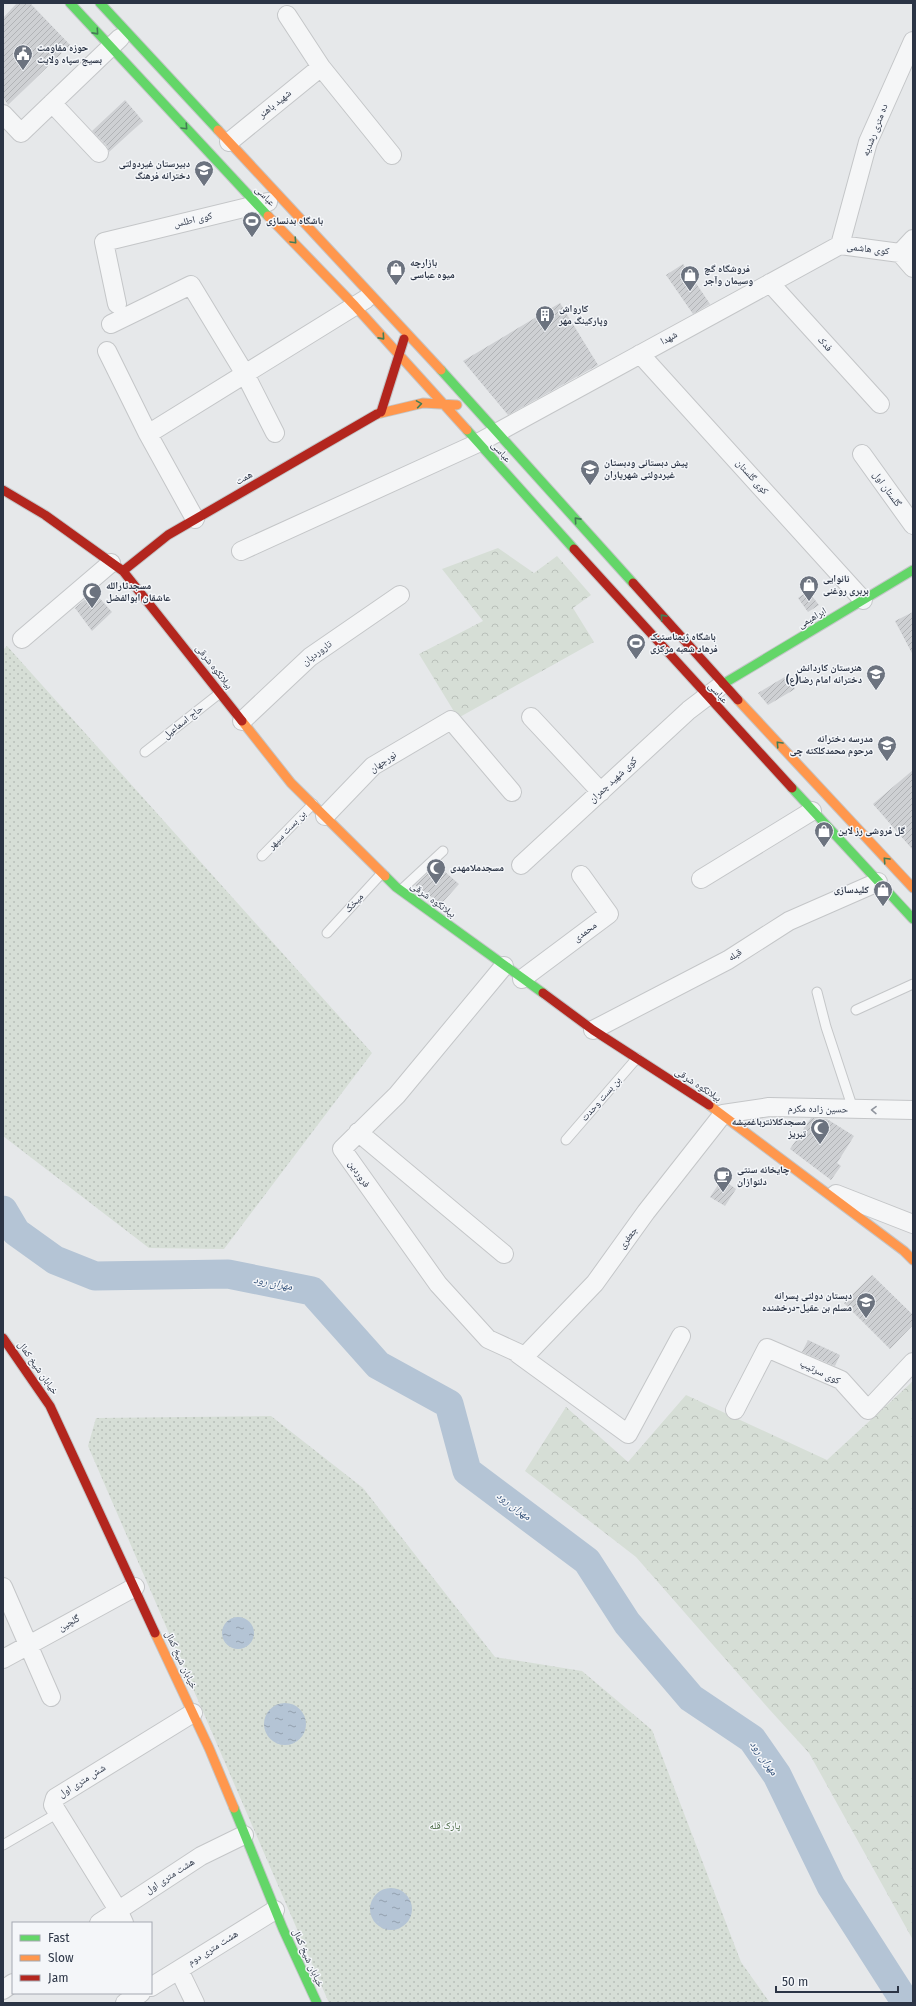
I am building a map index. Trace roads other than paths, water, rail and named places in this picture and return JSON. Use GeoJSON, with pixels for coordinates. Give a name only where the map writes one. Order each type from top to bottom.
{"type":"FeatureCollection","features":[{"type":"Feature","properties":{"kind":"main road","name":"عباسى"},"geometry":{"type":"LineString","coordinates":[[70,3],[257,205],[355,306],[812,811],[888,877],[913,888]]}},
{"type":"Feature","properties":{"kind":"main road","name":"عباسى"},"geometry":{"type":"LineString","coordinates":[[100,3],[498,431],[723,684],[888,877],[913,919]]}},
{"type":"Feature","properties":{"kind":"main road"},"geometry":{"type":"LineString","coordinates":[[381,412],[400,356],[406,332]]}},
{"type":"Feature","properties":{"kind":"main road","name":"همت"},"geometry":{"type":"LineString","coordinates":[[117,567],[195,519],[381,412],[423,403],[474,406]]}},
{"type":"Feature","properties":{"kind":"main road","name":"بیلانکوه شرقی"},"geometry":{"type":"LineString","coordinates":[[3,490],[45,515],[117,567],[292,783],[401,890],[593,1030],[723,1114],[904,1251],[913,1260]]}},
{"type":"Feature","properties":{"kind":"main road","name":"ابراهیمی"},"geometry":{"type":"LineString","coordinates":[[723,684],[913,570]]}},
{"type":"Feature","properties":{"kind":"main road","name":"خیابان شیخ کمال"},"geometry":{"type":"LineString","coordinates":[[6,1346],[50,1406],[193,1713],[275,1910],[317,2003]]}},
{"type":"Feature","properties":{"kind":"street"},"geometry":{"type":"LineString","coordinates":[[287,15],[321,67],[392,155]]}},
{"type":"Feature","properties":{"kind":"street"},"geometry":{"type":"LineString","coordinates":[[3,114],[21,133],[127,32]]}},
{"type":"Feature","properties":{"kind":"street","name":"ده متری رشدیه"},"geometry":{"type":"LineString","coordinates":[[840,245],[868,142],[913,41]]}},
{"type":"Feature","properties":{"kind":"street","name":"شهید باهنر"},"geometry":{"type":"LineString","coordinates":[[229,142],[321,67]]}},
{"type":"Feature","properties":{"kind":"street"},"geometry":{"type":"LineString","coordinates":[[52,103],[99,153]]}},
{"type":"Feature","properties":{"kind":"street","name":"کوی اطلس"},"geometry":{"type":"LineString","coordinates":[[117,304],[104,242],[282,199]]}},
{"type":"Feature","properties":{"kind":"street"},"geometry":{"type":"LineString","coordinates":[[900,253],[913,239]]}},
{"type":"Feature","properties":{"kind":"street","name":"کوی هاشمی"},"geometry":{"type":"LineString","coordinates":[[840,245],[900,253],[913,268]]}},
{"type":"Feature","properties":{"kind":"street","name":"شهدا"},"geometry":{"type":"LineString","coordinates":[[241,551],[478,443],[840,245]]}},
{"type":"Feature","properties":{"kind":"street","name":"فدک"},"geometry":{"type":"LineString","coordinates":[[770,283],[880,404]]}},
{"type":"Feature","properties":{"kind":"street"},"geometry":{"type":"LineString","coordinates":[[111,324],[191,284],[245,374],[275,433]]}},
{"type":"Feature","properties":{"kind":"street"},"geometry":{"type":"LineString","coordinates":[[148,434],[372,296]]}},
{"type":"Feature","properties":{"kind":"street"},"geometry":{"type":"LineString","coordinates":[[106,351],[148,434],[195,519]]}},
{"type":"Feature","properties":{"kind":"street","name":"کوی گلستان"},"geometry":{"type":"LineString","coordinates":[[640,354],[863,600]]}},
{"type":"Feature","properties":{"kind":"street","name":"گلستان اول"},"geometry":{"type":"LineString","coordinates":[[862,454],[913,525]]}},
{"type":"Feature","properties":{"kind":"street"},"geometry":{"type":"LineString","coordinates":[[22,639],[117,567]]}},
{"type":"Feature","properties":{"kind":"street","name":"تاروردیان"},"geometry":{"type":"LineString","coordinates":[[242,721],[310,656],[400,595]]}},
{"type":"Feature","properties":{"kind":"street","name":"کوی شهید چمران"},"geometry":{"type":"LineString","coordinates":[[521,865],[689,710],[723,684]]}},
{"type":"Feature","properties":{"kind":"street"},"geometry":{"type":"LineString","coordinates":[[531,717],[601,792]]}},
{"type":"Feature","properties":{"kind":"street","name":"نورجهان"},"geometry":{"type":"LineString","coordinates":[[319,810],[373,766],[451,720],[512,792]]}},
{"type":"Feature","properties":{"kind":"street"},"geometry":{"type":"LineString","coordinates":[[701,880],[812,811]]}},
{"type":"Feature","properties":{"kind":"street","name":"محمدی"},"geometry":{"type":"LineString","coordinates":[[522,979],[609,914],[581,875]]}},
{"type":"Feature","properties":{"kind":"street","name":"قبله"},"geometry":{"type":"LineString","coordinates":[[593,1030],[728,960],[789,921],[888,877]]}},
{"type":"Feature","properties":{"kind":"street","name":"فروردین"},"geometry":{"type":"LineString","coordinates":[[504,966],[398,1095],[342,1149],[438,1284],[488,1339],[522,1355]]}},
{"type":"Feature","properties":{"kind":"street","name":"حسین زاده مکرم"},"geometry":{"type":"LineString","coordinates":[[723,1114],[769,1108],[913,1110]]}},
{"type":"Feature","properties":{"kind":"street","name":"جعفری"},"geometry":{"type":"LineString","coordinates":[[522,1355],[595,1283],[646,1212],[723,1114]]}},
{"type":"Feature","properties":{"kind":"street"},"geometry":{"type":"LineString","coordinates":[[358,1132],[504,1254]]}},
{"type":"Feature","properties":{"kind":"street"},"geometry":{"type":"LineString","coordinates":[[821,1188],[913,1224]]}},
{"type":"Feature","properties":{"kind":"street"},"geometry":{"type":"LineString","coordinates":[[522,1355],[628,1434],[681,1336]]}},
{"type":"Feature","properties":{"kind":"street","name":"کوی سرتیپ"},"geometry":{"type":"LineString","coordinates":[[735,1410],[767,1348],[841,1380],[868,1410],[913,1362]]}},
{"type":"Feature","properties":{"kind":"street"},"geometry":{"type":"LineString","coordinates":[[3,1587],[51,1697]]}},
{"type":"Feature","properties":{"kind":"street","name":"گلچین"},"geometry":{"type":"LineString","coordinates":[[3,1659],[135,1587]]}},
{"type":"Feature","properties":{"kind":"street","name":"شش متری اول"},"geometry":{"type":"LineString","coordinates":[[121,1916],[53,1805],[55,1798],[193,1713]]}},
{"type":"Feature","properties":{"kind":"street","name":"هشت متری اول"},"geometry":{"type":"LineString","coordinates":[[102,1922],[121,1916],[201,1856],[244,1835]]}},
{"type":"Feature","properties":{"kind":"street","name":"هشت متری دوم"},"geometry":{"type":"LineString","coordinates":[[152,1984],[275,1910]]}},
{"type":"Feature","properties":{"kind":"street"},"geometry":{"type":"LineString","coordinates":[[178,1970],[195,2003]]}},
{"type":"Feature","properties":{"kind":"street"},"geometry":{"type":"LineString","coordinates":[[3,1990],[12,1984]]}},
{"type":"Feature","properties":{"kind":"street","name":"هشت متری دوم"},"geometry":{"type":"LineString","coordinates":[[125,2003],[138,1994]]}},
{"type":"Feature","properties":{"kind":"lane","name":"حاج اسماعیل"},"geometry":{"type":"LineString","coordinates":[[146,752],[220,693]]}},
{"type":"Feature","properties":{"kind":"lane","name":"بن بست سپهر"},"geometry":{"type":"LineString","coordinates":[[262,856],[319,810]]}},
{"type":"Feature","properties":{"kind":"lane"},"geometry":{"type":"LineString","coordinates":[[401,890],[443,851]]}},
{"type":"Feature","properties":{"kind":"lane","name":"میخک"},"geometry":{"type":"LineString","coordinates":[[327,933],[382,873]]}},
{"type":"Feature","properties":{"kind":"lane"},"geometry":{"type":"LineString","coordinates":[[856,1010],[913,984]]}},
{"type":"Feature","properties":{"kind":"lane"},"geometry":{"type":"LineString","coordinates":[[817,992],[826,1027],[853,1109]]}},
{"type":"Feature","properties":{"kind":"lane","name":"بن بست وحدت"},"geometry":{"type":"LineString","coordinates":[[566,1140],[637,1058]]}},
{"type":"Feature","properties":{"kind":"lane"},"geometry":{"type":"LineString","coordinates":[[3,1845],[58,1813]]}},
{"type":"Feature","properties":{"kind":"water"},"geometry":{"type":"Polygon","coordinates":[[[235,1617],[241,1617],[251,1624],[254,1633],[253,1639],[247,1646],[241,1649],[235,1649],[225,1642],[222,1636],[222,1630],[229,1620],[235,1617]]]}},
{"type":"Feature","properties":{"kind":"water"},"geometry":{"type":"Polygon","coordinates":[[[285,1703],[300,1709],[306,1724],[300,1739],[285,1745],[270,1739],[264,1724],[270,1709],[285,1703]]]}},
{"type":"Feature","properties":{"kind":"water"},"geometry":{"type":"Polygon","coordinates":[[[391,1888],[406,1894],[412,1909],[406,1924],[391,1930],[376,1924],[370,1909],[376,1894],[391,1888]]]}},
{"type":"Feature","properties":{"kind":"waterway","name":"مهران رود"},"geometry":{"type":"LineString","coordinates":[[3,1210],[16,1232],[55,1260],[95,1276],[228,1274],[312,1291],[378,1365],[449,1404],[467,1471],[587,1561],[627,1623],[691,1698],[752,1739],[777,1775],[831,1886],[906,2003]]}},
{"type":"Feature","properties":{"kind":"place","name":"حوزه مقاومت بسیج سپاه ولایت"},"geometry":{"type":"Point","coordinates":[23,71]}},
{"type":"Feature","properties":{"kind":"place","name":"دبیرستان غیردولتی دخترانه فرهنگ"},"geometry":{"type":"Point","coordinates":[204,187]}},
{"type":"Feature","properties":{"kind":"place","name":"باشگاه بدنسازی"},"geometry":{"type":"Point","coordinates":[252,238]}},
{"type":"Feature","properties":{"kind":"place","name":"بازارچه میوه عباسی"},"geometry":{"type":"Point","coordinates":[396,286]}},
{"type":"Feature","properties":{"kind":"place","name":"فروشگاه گچ وسیمان وآجر"},"geometry":{"type":"Point","coordinates":[690,292]}},
{"type":"Feature","properties":{"kind":"place","name":"کارواش وپارکینگ مهر"},"geometry":{"type":"Point","coordinates":[545,332]}},
{"type":"Feature","properties":{"kind":"place","name":"پیش دبستانی ودبستان غیردولتی شهریاران"},"geometry":{"type":"Point","coordinates":[590,486]}},
{"type":"Feature","properties":{"kind":"place","name":"نانوایی بربری روغنی"},"geometry":{"type":"Point","coordinates":[809,602]}},
{"type":"Feature","properties":{"kind":"place","name":"مسجدثارالله عاشقان ابوالفضل"},"geometry":{"type":"Point","coordinates":[92,609]}},
{"type":"Feature","properties":{"kind":"place","name":"باشگاه ژیمناستیک فرهاد شعبه مرکزی"},"geometry":{"type":"Point","coordinates":[636,660]}},
{"type":"Feature","properties":{"kind":"place","name":"هنرستان کاردانش دخترانه امام رضا(ع)"},"geometry":{"type":"Point","coordinates":[876,691]}},
{"type":"Feature","properties":{"kind":"place","name":"مدرسه دخترانه مرحوم محمدکلکته چی"},"geometry":{"type":"Point","coordinates":[887,762]}},
{"type":"Feature","properties":{"kind":"place","name":"گل فروشی رز لاین"},"geometry":{"type":"Point","coordinates":[824,848]}},
{"type":"Feature","properties":{"kind":"place","name":"مسجدملامهدی"},"geometry":{"type":"Point","coordinates":[436,885]}},
{"type":"Feature","properties":{"kind":"place","name":"کلیدسازی"},"geometry":{"type":"Point","coordinates":[883,907]}},
{"type":"Feature","properties":{"kind":"place","name":"مسجدکلانترباغمیشه تبریز"},"geometry":{"type":"Point","coordinates":[820,1145]}},
{"type":"Feature","properties":{"kind":"place","name":"چایخانه سنتی دلنوازان"},"geometry":{"type":"Point","coordinates":[723,1193]}},
{"type":"Feature","properties":{"kind":"place","name":"دبستان دولتی پسرانه مسلم بن عقیل-درخشنده"},"geometry":{"type":"Point","coordinates":[866,1319]}},
{"type":"Feature","properties":{"kind":"park label","name":"پارک قله"},"geometry":{"type":"Point","coordinates":[445,1826]}}]}
